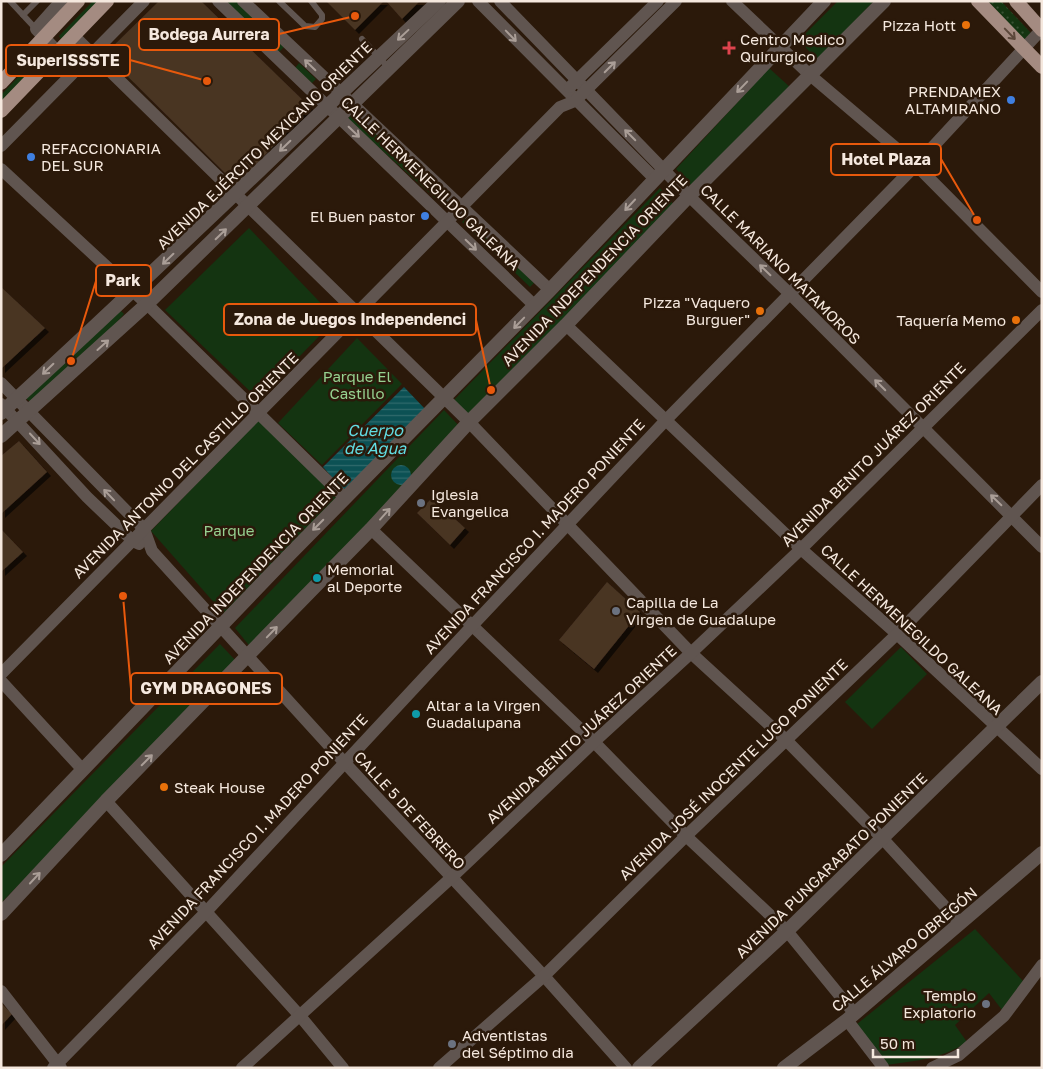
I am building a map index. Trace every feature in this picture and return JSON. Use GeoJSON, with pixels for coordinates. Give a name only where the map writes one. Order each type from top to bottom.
{"type":"FeatureCollection","features":[{"type":"Feature","properties":{"kind":"main road"},"geometry":{"type":"LineString","coordinates":[[1,83],[41,33],[78,1]]}},
{"type":"Feature","properties":{"kind":"main road"},"geometry":{"type":"LineString","coordinates":[[1,111],[107,1]]}},
{"type":"Feature","properties":{"kind":"main road"},"geometry":{"type":"LineString","coordinates":[[978,1],[1042,67]]}},
{"type":"Feature","properties":{"kind":"main road"},"geometry":{"type":"LineString","coordinates":[[1016,1],[1042,29]]}},
{"type":"Feature","properties":{"kind":"street"},"geometry":{"type":"LineString","coordinates":[[58,52],[41,33],[61,1]]}},
{"type":"Feature","properties":{"kind":"street"},"geometry":{"type":"LineString","coordinates":[[1,146],[144,1]]}},
{"type":"Feature","properties":{"kind":"street","name":"CALLE HERMENEGILDO GALEANA"},"geometry":{"type":"LineString","coordinates":[[218,1],[535,306]]}},
{"type":"Feature","properties":{"kind":"street","name":"CALLE HERMENEGILDO GALEANA"},"geometry":{"type":"LineString","coordinates":[[243,1],[352,106],[550,290]]}},
{"type":"Feature","properties":{"kind":"street","name":"AVENIDA EJÉRCITO MEXICANO ORIENTE"},"geometry":{"type":"LineString","coordinates":[[6,406],[134,292],[439,1]]}},
{"type":"Feature","properties":{"kind":"street"},"geometry":{"type":"LineString","coordinates":[[1,436],[148,304],[458,1]]}},
{"type":"Feature","properties":{"kind":"street","name":"CALLE MARIANO MATAMOROS"},"geometry":{"type":"LineString","coordinates":[[478,1],[576,101],[659,174],[688,196],[789,293],[1042,547]]}},
{"type":"Feature","properties":{"kind":"street","name":"CALLE MARIANO MATAMOROS"},"geometry":{"type":"LineString","coordinates":[[500,1],[576,81],[659,174]]}},
{"type":"Feature","properties":{"kind":"street","name":"AVENIDA ANTONIO DEL CASTILLO ORIENTE"},"geometry":{"type":"LineString","coordinates":[[560,107],[576,101],[647,21],[658,1]]}},
{"type":"Feature","properties":{"kind":"street","name":"AVENIDA ANTONIO DEL CASTILLO ORIENTE"},"geometry":{"type":"LineString","coordinates":[[1,674],[560,107],[566,91],[576,81],[647,21],[676,1]]}},
{"type":"Feature","properties":{"kind":"street"},"geometry":{"type":"LineString","coordinates":[[732,1],[810,75],[916,165],[1042,292]]}},
{"type":"Feature","properties":{"kind":"street","name":"AVENIDA INDEPENDENCIA ORIENTE"},"geometry":{"type":"LineString","coordinates":[[1,855],[345,498],[535,306],[824,1]]}},
{"type":"Feature","properties":{"kind":"street","name":"AVENIDA INDEPENDENCIA ORIENTE"},"geometry":{"type":"LineString","coordinates":[[1,914],[106,801],[250,656],[371,529],[469,422],[566,325],[688,196],[884,1]]}},
{"type":"Feature","properties":{"kind":"street"},"geometry":{"type":"LineString","coordinates":[[419,20],[429,31]]}},
{"type":"Feature","properties":{"kind":"street","name":"AVENIDA FRANCISCO I. MADERO PONIENTE"},"geometry":{"type":"LineString","coordinates":[[57,1066],[205,913],[665,420],[916,165],[1042,29]]}},
{"type":"Feature","properties":{"kind":"street"},"geometry":{"type":"LineString","coordinates":[[74,36],[356,314],[469,422],[692,653],[786,740],[883,838],[960,923]]}},
{"type":"Feature","properties":{"kind":"street"},"geometry":{"type":"LineString","coordinates":[[280,60],[292,47]]}},
{"type":"Feature","properties":{"kind":"street"},"geometry":{"type":"LineString","coordinates":[[1,169],[148,304],[345,498]]}},
{"type":"Feature","properties":{"kind":"street","name":"AVENIDA BENITO JUÁREZ ORIENTE"},"geometry":{"type":"LineString","coordinates":[[242,1068],[452,878],[594,742],[692,653],[801,549],[1042,310]]}},
{"type":"Feature","properties":{"kind":"street","name":"CALLE HERMENEGILDO GALEANA"},"geometry":{"type":"LineString","coordinates":[[566,325],[801,549],[897,634],[1042,769]]}},
{"type":"Feature","properties":{"kind":"street","name":"CALLE 5 DE FEBRERO"},"geometry":{"type":"LineString","coordinates":[[1,383],[6,406],[18,421],[87,496],[133,541],[152,551],[250,656],[344,762],[544,976],[626,1068]]}},
{"type":"Feature","properties":{"kind":"street","name":"CALLE 5 DE FEBRERO"},"geometry":{"type":"LineString","coordinates":[[6,406],[29,411],[144,529],[152,551]]}},
{"type":"Feature","properties":{"kind":"street","name":"AVENIDA JOSÉ INOCENTE LUGO PONIENTE"},"geometry":{"type":"LineString","coordinates":[[438,1068],[544,976],[686,836],[897,634],[1042,485]]}},
{"type":"Feature","properties":{"kind":"street"},"geometry":{"type":"LineString","coordinates":[[371,529],[470,627],[594,742],[686,836],[787,931],[851,1017],[882,1068]]}},
{"type":"Feature","properties":{"kind":"street"},"geometry":{"type":"LineString","coordinates":[[1,682],[82,769]]}},
{"type":"Feature","properties":{"kind":"street","name":"AVENIDA PUNGARABATO PONIENTE"},"geometry":{"type":"LineString","coordinates":[[640,1068],[787,931],[1042,682]]}},
{"type":"Feature","properties":{"kind":"street"},"geometry":{"type":"LineString","coordinates":[[106,801],[205,913],[300,1016],[343,1068]]}},
{"type":"Feature","properties":{"kind":"street","name":"CALLE ÁLVARO OBREGÓN"},"geometry":{"type":"LineString","coordinates":[[784,1068],[851,1017],[1042,853]]}},
{"type":"Feature","properties":{"kind":"street"},"geometry":{"type":"LineString","coordinates":[[932,1068],[959,1055],[1004,1016],[1038,969]]}},
{"type":"Feature","properties":{"kind":"street"},"geometry":{"type":"LineString","coordinates":[[1,991],[57,1066]]}},
{"type":"Feature","properties":{"kind":"lane"},"geometry":{"type":"LineString","coordinates":[[10,1],[41,33]]}},
{"type":"Feature","properties":{"kind":"lane"},"geometry":{"type":"LineString","coordinates":[[23,15],[37,1]]}},
{"type":"Feature","properties":{"kind":"lane"},"geometry":{"type":"LineString","coordinates":[[279,1],[306,26],[315,27],[322,19],[322,14],[311,1]]}},
{"type":"Feature","properties":{"kind":"lane"},"geometry":{"type":"LineString","coordinates":[[362,39],[390,68]]}},
{"type":"Feature","properties":{"kind":"green space"},"geometry":{"type":"Polygon","coordinates":[[[93,1],[101,1],[62,41],[59,36],[93,1]]]}},
{"type":"Feature","properties":{"kind":"green space"},"geometry":{"type":"Polygon","coordinates":[[[225,1],[236,1],[285,46],[279,52],[225,1]]]}},
{"type":"Feature","properties":{"kind":"green space"},"geometry":{"type":"Polygon","coordinates":[[[838,1],[874,1],[817,60],[799,40],[838,1]]]}},
{"type":"Feature","properties":{"kind":"green space"},"geometry":{"type":"Polygon","coordinates":[[[988,1],[1001,1],[1031,33],[1024,40],[988,1]]]}},
{"type":"Feature","properties":{"kind":"green space"},"geometry":{"type":"Polygon","coordinates":[[[37,57],[43,62],[1,105],[1,95],[37,57]]]}},
{"type":"Feature","properties":{"kind":"green space"},"geometry":{"type":"Polygon","coordinates":[[[299,63],[316,79],[312,83],[295,68],[299,63]]]}},
{"type":"Feature","properties":{"kind":"green space"},"geometry":{"type":"Polygon","coordinates":[[[769,68],[791,88],[693,187],[676,169],[769,68]]]}},
{"type":"Feature","properties":{"kind":"green space"},"geometry":{"type":"Polygon","coordinates":[[[354,113],[451,200],[445,207],[347,119],[354,113]]]}},
{"type":"Feature","properties":{"kind":"green space"},"geometry":{"type":"Polygon","coordinates":[[[660,188],[675,206],[470,416],[453,401],[660,188]]]}},
{"type":"Feature","properties":{"kind":"green space"},"geometry":{"type":"Polygon","coordinates":[[[468,216],[534,283],[530,287],[462,222],[468,216]]]}},
{"type":"Feature","properties":{"kind":"green space"},"geometry":{"type":"Polygon","coordinates":[[[249,228],[336,319],[258,399],[165,310],[249,228]]]}},
{"type":"Feature","properties":{"kind":"green space"},"geometry":{"type":"Polygon","coordinates":[[[120,310],[124,314],[103,338],[31,402],[25,398],[120,310]]]}},
{"type":"Feature","properties":{"kind":"green space","name":"Parque El Castillo"},"geometry":{"type":"Polygon","coordinates":[[[357,338],[402,384],[322,465],[278,423],[357,338]]]}},
{"type":"Feature","properties":{"kind":"green space"},"geometry":{"type":"Polygon","coordinates":[[[444,410],[460,427],[252,649],[235,628],[444,410]]]}},
{"type":"Feature","properties":{"kind":"green space","name":"Parque"},"geometry":{"type":"Polygon","coordinates":[[[260,418],[337,497],[225,615],[151,531],[260,418]]]}},
{"type":"Feature","properties":{"kind":"green space"},"geometry":{"type":"Polygon","coordinates":[[[220,644],[237,662],[1,903],[1,867],[220,644]]]}},
{"type":"Feature","properties":{"kind":"green space"},"geometry":{"type":"Polygon","coordinates":[[[901,647],[927,674],[872,729],[845,702],[901,647]]]}},
{"type":"Feature","properties":{"kind":"green space"},"geometry":{"type":"Polygon","coordinates":[[[975,929],[1023,981],[1002,1010],[989,993],[955,1025],[967,1042],[958,1048],[938,1056],[886,1065],[857,1024],[975,929]]]}},
{"type":"Feature","properties":{"kind":"water","name":"Cuerpo de Agua"},"geometry":{"type":"Polygon","coordinates":[[[404,387],[427,411],[346,493],[323,467],[404,387]]]}},
{"type":"Feature","properties":{"kind":"water"},"geometry":{"type":"Polygon","coordinates":[[[401,465],[408,468],[411,475],[408,482],[401,485],[394,482],[391,475],[394,468],[401,465]]]}},
{"type":"Feature","properties":{"kind":"building"},"geometry":{"type":"Polygon","coordinates":[[[159,1],[201,1],[310,107],[237,185],[105,54],[159,1]]]}},
{"type":"Feature","properties":{"kind":"building"},"geometry":{"type":"Polygon","coordinates":[[[326,1],[384,1],[355,30],[326,1]]]}},
{"type":"Feature","properties":{"kind":"building"},"geometry":{"type":"Polygon","coordinates":[[[386,1],[420,1],[402,19],[386,1]]]}},
{"type":"Feature","properties":{"kind":"building"},"geometry":{"type":"Polygon","coordinates":[[[1,287],[45,328],[1,369],[1,287]]]}},
{"type":"Feature","properties":{"kind":"building"},"geometry":{"type":"Polygon","coordinates":[[[19,441],[47,472],[1,514],[1,456],[19,441]]]}},
{"type":"Feature","properties":{"kind":"building"},"geometry":{"type":"Polygon","coordinates":[[[432,498],[465,528],[450,545],[417,513],[432,498]]]}},
{"type":"Feature","properties":{"kind":"building"},"geometry":{"type":"Polygon","coordinates":[[[1,529],[23,552],[1,572],[1,529]]]}},
{"type":"Feature","properties":{"kind":"building"},"geometry":{"type":"Polygon","coordinates":[[[607,582],[640,612],[594,669],[559,640],[607,582]]]}},
{"type":"Feature","properties":{"kind":"building"},"geometry":{"type":"Polygon","coordinates":[[[1,1003],[12,1014],[1,1026],[1,1003]]]}},
{"type":"Feature","properties":{"kind":"place","name":"Bodega Aurrera"},"geometry":{"type":"Point","coordinates":[355,16]}},
{"type":"Feature","properties":{"kind":"place","name":"Pizza Hott"},"geometry":{"type":"Point","coordinates":[966,25]}},
{"type":"Feature","properties":{"kind":"place","name":"Centro Medico Quirurgico"},"geometry":{"type":"Point","coordinates":[729,48]}},
{"type":"Feature","properties":{"kind":"place","name":"SuperISSSTE"},"geometry":{"type":"Point","coordinates":[207,81]}},
{"type":"Feature","properties":{"kind":"place","name":"PRENDAMEX ALTAMIRANO"},"geometry":{"type":"Point","coordinates":[1011,100]}},
{"type":"Feature","properties":{"kind":"place","name":"REFACCIONARIA DEL SUR"},"geometry":{"type":"Point","coordinates":[31,157]}},
{"type":"Feature","properties":{"kind":"place","name":"El Buen pastor"},"geometry":{"type":"Point","coordinates":[425,216]}},
{"type":"Feature","properties":{"kind":"place","name":"Hotel Plaza"},"geometry":{"type":"Point","coordinates":[977,220]}},
{"type":"Feature","properties":{"kind":"place","name":"Pizza \"Vaquero Burguer\""},"geometry":{"type":"Point","coordinates":[760,311]}},
{"type":"Feature","properties":{"kind":"place","name":"Taquería Memo"},"geometry":{"type":"Point","coordinates":[1016,320]}},
{"type":"Feature","properties":{"kind":"place","name":"Park"},"geometry":{"type":"Point","coordinates":[71,361]}},
{"type":"Feature","properties":{"kind":"place","name":"Zona de Juegos Independenci"},"geometry":{"type":"Point","coordinates":[491,390]}},
{"type":"Feature","properties":{"kind":"place","name":"Iglesia Evangelica"},"geometry":{"type":"Point","coordinates":[421,503]}},
{"type":"Feature","properties":{"kind":"place","name":"Memorial al Deporte"},"geometry":{"type":"Point","coordinates":[317,578]}},
{"type":"Feature","properties":{"kind":"place","name":"GYM DRAGONES"},"geometry":{"type":"Point","coordinates":[123,596]}},
{"type":"Feature","properties":{"kind":"place","name":"Capilla de La Virgen de Guadalupe"},"geometry":{"type":"Point","coordinates":[616,611]}},
{"type":"Feature","properties":{"kind":"place","name":"Altar a la Virgen Guadalupana"},"geometry":{"type":"Point","coordinates":[416,714]}},
{"type":"Feature","properties":{"kind":"place","name":"Steak House"},"geometry":{"type":"Point","coordinates":[164,787]}},
{"type":"Feature","properties":{"kind":"place","name":"Templo Expiatorio"},"geometry":{"type":"Point","coordinates":[986,1004]}},
{"type":"Feature","properties":{"kind":"place","name":"Adventistas del Séptimo dia"},"geometry":{"type":"Point","coordinates":[452,1044]}}]}
